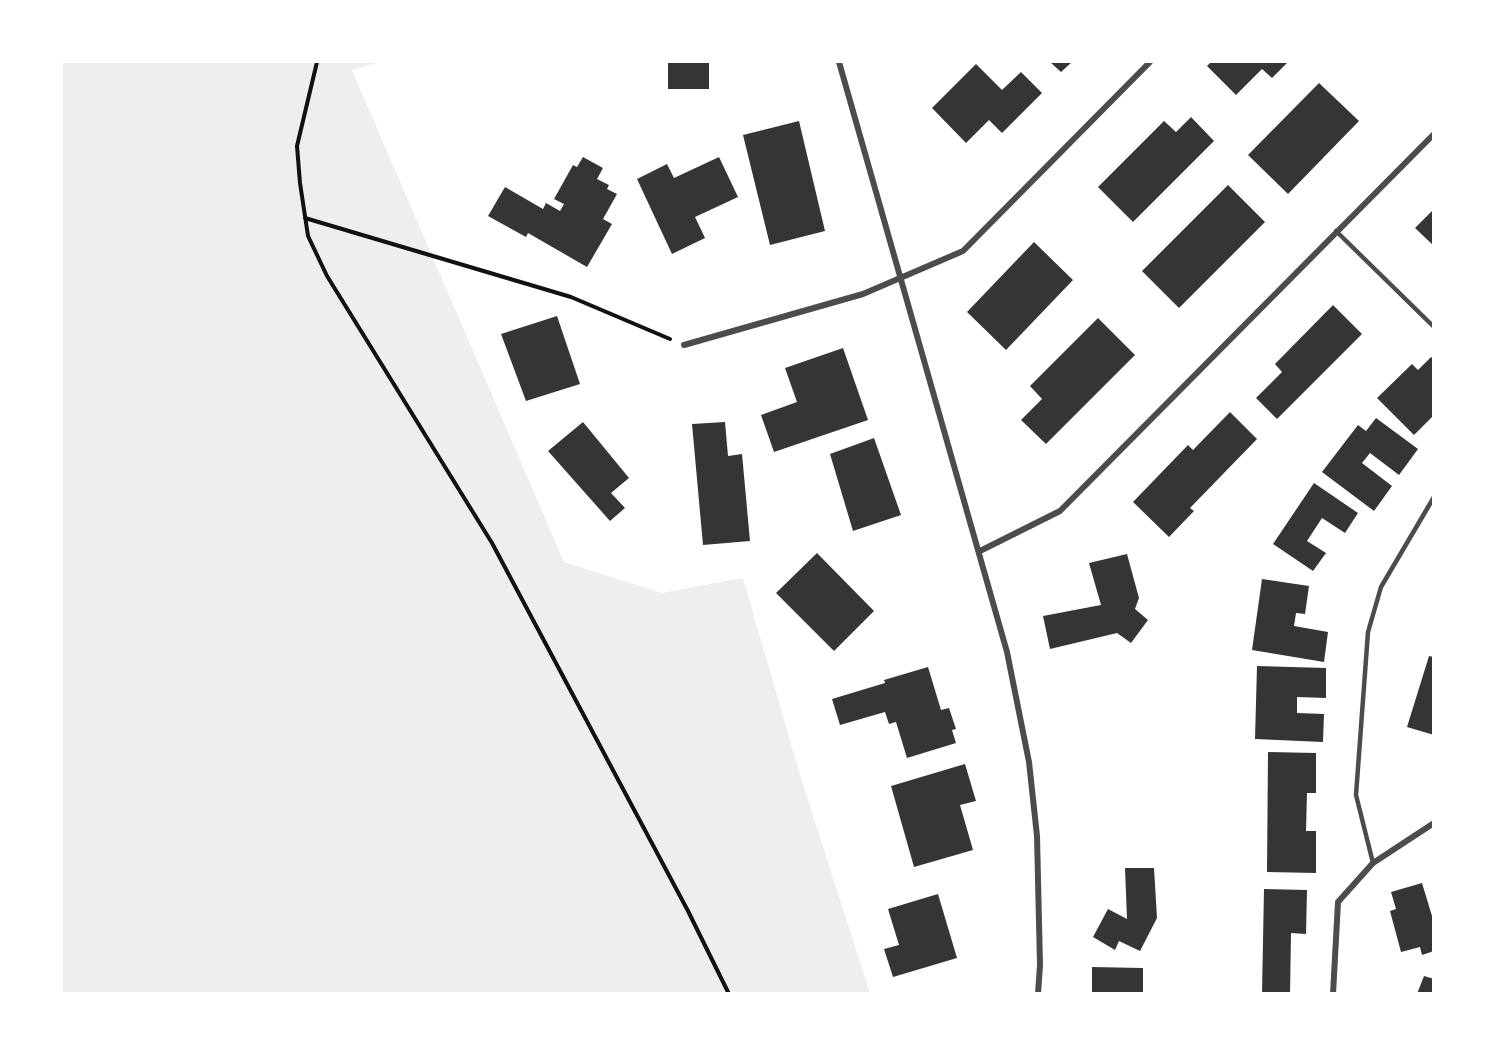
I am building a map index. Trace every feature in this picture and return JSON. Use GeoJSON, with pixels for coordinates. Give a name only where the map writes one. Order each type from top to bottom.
{"type":"FeatureCollection","features":[{"type":"Feature","properties":{"kind":"street"},"geometry":{"type":"LineString","coordinates":[[839,62],[1007,652],[1029,762],[1037,837],[1040,965],[1038,993]]}},
{"type":"Feature","properties":{"kind":"street"},"geometry":{"type":"LineString","coordinates":[[684,345],[863,294],[963,251],[1150,62]]}},
{"type":"Feature","properties":{"kind":"street"},"geometry":{"type":"LineString","coordinates":[[980,551],[1060,511],[1434,134]]}},
{"type":"Feature","properties":{"kind":"street"},"geometry":{"type":"LineString","coordinates":[[1333,993],[1338,902],[1373,863],[1434,823]]}},
{"type":"Feature","properties":{"kind":"lane"},"geometry":{"type":"LineString","coordinates":[[1336,231],[1434,327]]}},
{"type":"Feature","properties":{"kind":"lane"},"geometry":{"type":"LineString","coordinates":[[1373,863],[1356,795],[1368,632],[1380,587],[1434,497]]}},
{"type":"Feature","properties":{"kind":"path"},"geometry":{"type":"LineString","coordinates":[[317,62],[297,146],[308,236],[327,276],[492,543],[688,911],[729,993]]}},
{"type":"Feature","properties":{"kind":"path"},"geometry":{"type":"LineString","coordinates":[[305,218],[571,297],[684,345]]}},
{"type":"Feature","properties":{"kind":"shaded area"},"geometry":{"type":"Polygon","coordinates":[[[62,62],[380,62],[352,70],[564,562],[662,593],[743,578],[800,775],[870,993],[62,993],[62,62]]]}},
{"type":"Feature","properties":{"kind":"building"},"geometry":{"type":"Polygon","coordinates":[[[668,62],[709,62],[709,89],[668,89],[668,62]]]}},
{"type":"Feature","properties":{"kind":"building"},"geometry":{"type":"Polygon","coordinates":[[[1050,62],[1072,62],[1061,72],[1050,62]]]}},
{"type":"Feature","properties":{"kind":"building"},"geometry":{"type":"Polygon","coordinates":[[[1211,62],[1288,62],[1272,78],[1262,69],[1236,95],[1207,66],[1211,62]]]}},
{"type":"Feature","properties":{"kind":"building"},"geometry":{"type":"Polygon","coordinates":[[[976,64],[1002,90],[1021,72],[1042,93],[1002,133],[989,120],[966,143],[932,108],[976,64]]]}},
{"type":"Feature","properties":{"kind":"building"},"geometry":{"type":"Polygon","coordinates":[[[1319,83],[1359,121],[1288,194],[1248,155],[1319,83]]]}},
{"type":"Feature","properties":{"kind":"building"},"geometry":{"type":"Polygon","coordinates":[[[1191,117],[1214,141],[1133,222],[1098,187],[1164,121],[1176,132],[1191,117]]]}},
{"type":"Feature","properties":{"kind":"building"},"geometry":{"type":"Polygon","coordinates":[[[799,121],[825,231],[770,245],[743,135],[799,121]]]}},
{"type":"Feature","properties":{"kind":"building"},"geometry":{"type":"Polygon","coordinates":[[[583,157],[603,168],[597,179],[609,185],[607,189],[617,194],[603,219],[612,224],[587,267],[528,233],[526,237],[488,216],[505,187],[543,209],[546,203],[560,211],[564,204],[554,199],[573,165],[577,167],[583,157]]]}},
{"type":"Feature","properties":{"kind":"building"},"geometry":{"type":"Polygon","coordinates":[[[719,157],[738,197],[695,217],[705,238],[672,254],[637,179],[667,164],[674,178],[719,157]]]}},
{"type":"Feature","properties":{"kind":"building"},"geometry":{"type":"Polygon","coordinates":[[[1228,185],[1265,222],[1179,308],[1142,271],[1228,185]]]}},
{"type":"Feature","properties":{"kind":"building"},"geometry":{"type":"Polygon","coordinates":[[[1434,209],[1434,246],[1415,228],[1434,209]]]}},
{"type":"Feature","properties":{"kind":"building"},"geometry":{"type":"Polygon","coordinates":[[[1034,242],[1073,280],[1006,350],[967,312],[1034,242]]]}},
{"type":"Feature","properties":{"kind":"building"},"geometry":{"type":"Polygon","coordinates":[[[1333,305],[1362,334],[1277,419],[1256,398],[1282,372],[1275,364],[1333,305]]]}},
{"type":"Feature","properties":{"kind":"building"},"geometry":{"type":"Polygon","coordinates":[[[557,316],[580,384],[526,401],[501,334],[557,316]]]}},
{"type":"Feature","properties":{"kind":"building"},"geometry":{"type":"Polygon","coordinates":[[[1098,318],[1135,355],[1046,444],[1021,420],[1042,399],[1030,386],[1098,318]]]}},
{"type":"Feature","properties":{"kind":"building"},"geometry":{"type":"Polygon","coordinates":[[[843,348],[868,420],[774,452],[761,415],[797,402],[785,368],[843,348]]]}},
{"type":"Feature","properties":{"kind":"building"},"geometry":{"type":"Polygon","coordinates":[[[1431,357],[1434,359],[1434,415],[1414,435],[1377,398],[1412,364],[1418,370],[1431,357]]]}},
{"type":"Feature","properties":{"kind":"building"},"geometry":{"type":"Polygon","coordinates":[[[1230,412],[1257,439],[1190,508],[1194,511],[1169,537],[1133,502],[1188,445],[1193,450],[1230,412]]]}},
{"type":"Feature","properties":{"kind":"building"},"geometry":{"type":"Polygon","coordinates":[[[1376,418],[1418,449],[1399,475],[1370,453],[1362,463],[1392,486],[1374,511],[1322,472],[1358,425],[1366,431],[1376,418]]]}},
{"type":"Feature","properties":{"kind":"building"},"geometry":{"type":"Polygon","coordinates":[[[583,422],[629,478],[611,493],[625,508],[610,521],[548,451],[583,422]]]}},
{"type":"Feature","properties":{"kind":"building"},"geometry":{"type":"Polygon","coordinates":[[[725,422],[728,456],[742,454],[750,541],[703,545],[692,424],[725,422]]]}},
{"type":"Feature","properties":{"kind":"building"},"geometry":{"type":"Polygon","coordinates":[[[874,438],[901,515],[853,531],[830,454],[874,438]]]}},
{"type":"Feature","properties":{"kind":"building"},"geometry":{"type":"Polygon","coordinates":[[[1314,483],[1358,513],[1345,533],[1322,518],[1307,541],[1326,553],[1313,571],[1273,544],[1314,483]]]}},
{"type":"Feature","properties":{"kind":"building"},"geometry":{"type":"Polygon","coordinates":[[[817,553],[874,611],[834,651],[776,593],[817,553]]]}},
{"type":"Feature","properties":{"kind":"building"},"geometry":{"type":"Polygon","coordinates":[[[1127,554],[1139,598],[1135,609],[1148,620],[1131,643],[1117,633],[1050,649],[1043,616],[1101,605],[1089,563],[1127,554]]]}},
{"type":"Feature","properties":{"kind":"building"},"geometry":{"type":"Polygon","coordinates":[[[1262,579],[1309,586],[1305,614],[1296,613],[1294,626],[1328,632],[1324,662],[1252,650],[1262,579]]]}},
{"type":"Feature","properties":{"kind":"building"},"geometry":{"type":"Polygon","coordinates":[[[1429,656],[1434,657],[1434,735],[1407,727],[1429,656]]]}},
{"type":"Feature","properties":{"kind":"building"},"geometry":{"type":"Polygon","coordinates":[[[1257,666],[1326,668],[1326,698],[1297,697],[1297,713],[1324,714],[1323,742],[1255,739],[1257,666]]]}},
{"type":"Feature","properties":{"kind":"building"},"geometry":{"type":"Polygon","coordinates":[[[928,667],[941,710],[949,708],[956,729],[952,730],[956,743],[907,758],[896,722],[889,724],[885,712],[840,725],[832,699],[928,667]]]}},
{"type":"Feature","properties":{"kind":"building"},"geometry":{"type":"Polygon","coordinates":[[[1268,752],[1316,753],[1316,793],[1307,793],[1306,831],[1316,831],[1316,873],[1267,872],[1268,752]]]}},
{"type":"Feature","properties":{"kind":"building"},"geometry":{"type":"Polygon","coordinates":[[[965,764],[976,801],[960,805],[973,850],[914,867],[891,786],[965,764]]]}},
{"type":"Feature","properties":{"kind":"building"},"geometry":{"type":"Polygon","coordinates":[[[1125,868],[1154,868],[1157,918],[1140,951],[1119,941],[1115,950],[1093,937],[1108,909],[1127,919],[1125,868]]]}},
{"type":"Feature","properties":{"kind":"building"},"geometry":{"type":"Polygon","coordinates":[[[1422,883],[1432,916],[1434,915],[1434,951],[1422,955],[1420,947],[1401,952],[1390,911],[1396,909],[1391,892],[1422,883]]]}},
{"type":"Feature","properties":{"kind":"building"},"geometry":{"type":"Polygon","coordinates":[[[1264,889],[1307,890],[1306,934],[1291,933],[1290,994],[1262,994],[1264,889]]]}},
{"type":"Feature","properties":{"kind":"building"},"geometry":{"type":"Polygon","coordinates":[[[938,894],[957,958],[893,977],[884,949],[899,945],[888,909],[938,894]]]}},
{"type":"Feature","properties":{"kind":"building"},"geometry":{"type":"Polygon","coordinates":[[[1092,967],[1143,968],[1143,994],[1092,994],[1092,967]]]}},
{"type":"Feature","properties":{"kind":"building"},"geometry":{"type":"Polygon","coordinates":[[[1424,976],[1434,979],[1434,994],[1417,994],[1424,976]]]}}]}
